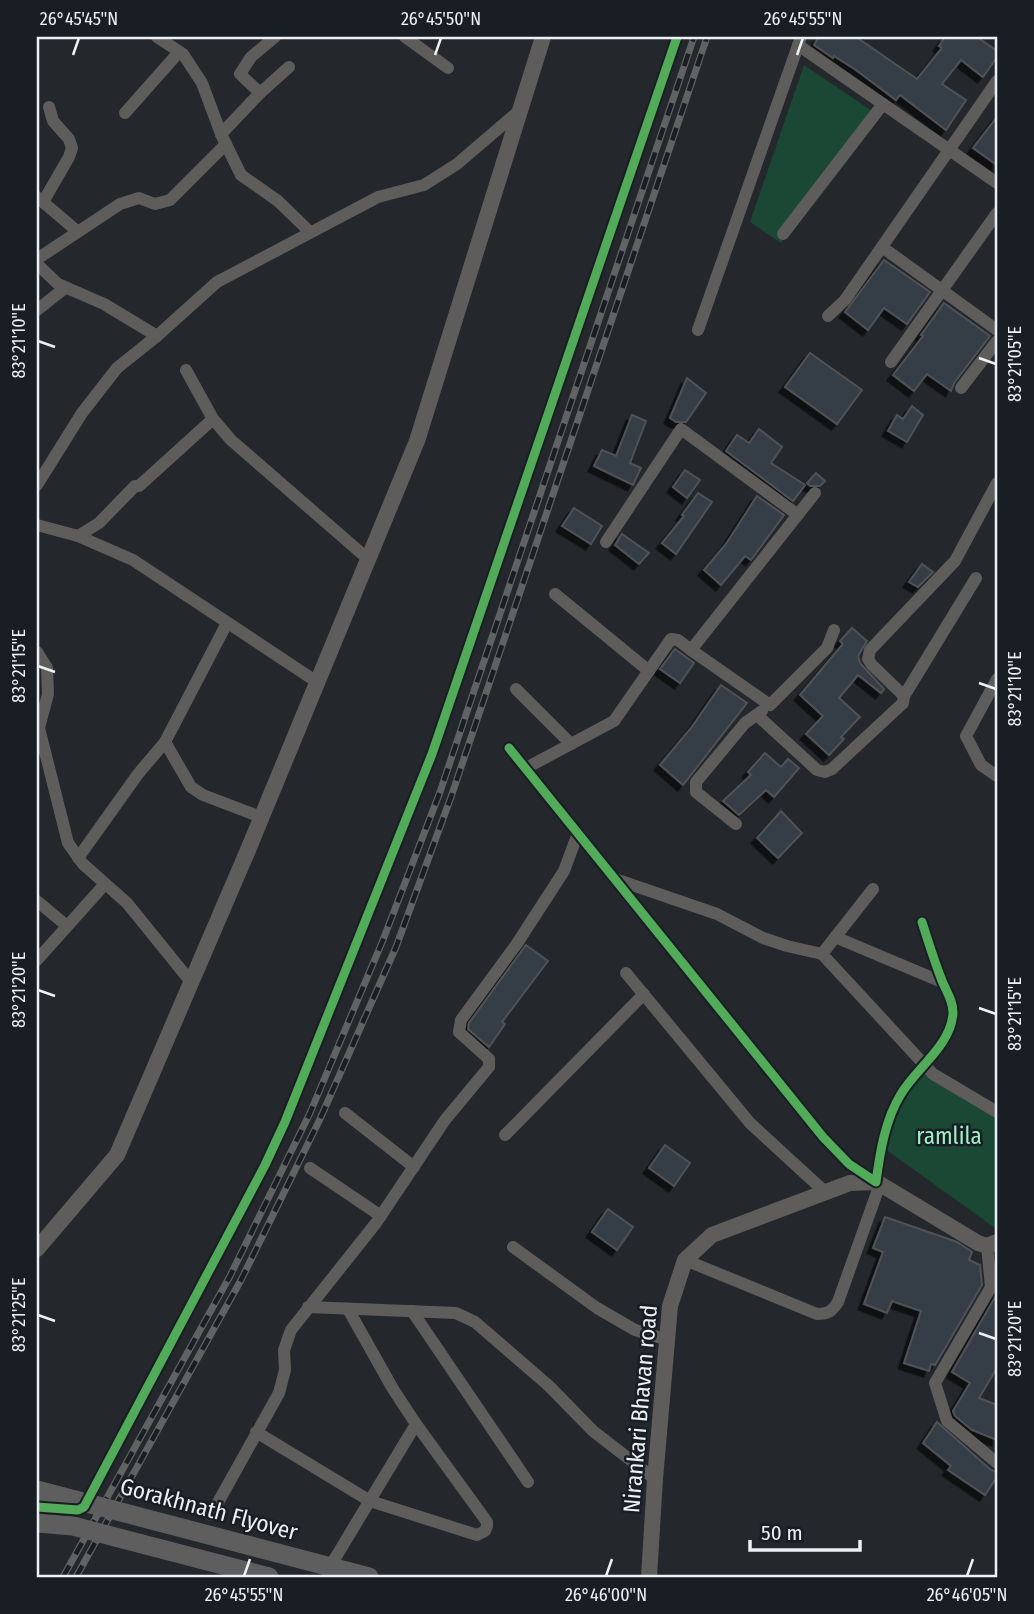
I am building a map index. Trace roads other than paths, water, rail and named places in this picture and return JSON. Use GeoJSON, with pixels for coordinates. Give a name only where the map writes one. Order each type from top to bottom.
{"type":"FeatureCollection","features":[{"type":"Feature","properties":{"kind":"main road","name":"Gorakhnath Flyover"},"geometry":{"type":"LineString","coordinates":[[37,1490],[369,1577]]}},
{"type":"Feature","properties":{"kind":"main road"},"geometry":{"type":"LineString","coordinates":[[37,1523],[74,1526],[269,1577]]}},
{"type":"Feature","properties":{"kind":"street"},"geometry":{"type":"LineString","coordinates":[[156,37],[179,52],[202,83],[223,139],[241,175],[278,201],[310,232]]}},
{"type":"Feature","properties":{"kind":"street"},"geometry":{"type":"LineString","coordinates":[[260,93],[240,74],[251,57],[275,37]]}},
{"type":"Feature","properties":{"kind":"street"},"geometry":{"type":"LineString","coordinates":[[405,37],[449,68]]}},
{"type":"Feature","properties":{"kind":"street"},"geometry":{"type":"LineString","coordinates":[[37,1248],[117,1155],[261,817],[417,441],[543,37]]}},
{"type":"Feature","properties":{"kind":"street"},"geometry":{"type":"LineString","coordinates":[[37,1507],[78,1510],[84,1507],[276,1143],[432,754],[677,37]]}},
{"type":"Feature","properties":{"kind":"street"},"geometry":{"type":"LineString","coordinates":[[698,330],[799,41],[883,104],[997,183]]}},
{"type":"Feature","properties":{"kind":"street"},"geometry":{"type":"LineString","coordinates":[[125,113],[179,52]]}},
{"type":"Feature","properties":{"kind":"street"},"geometry":{"type":"LineString","coordinates":[[37,259],[129,200],[139,198],[155,204],[170,200],[260,93],[289,67]]}},
{"type":"Feature","properties":{"kind":"street"},"geometry":{"type":"LineString","coordinates":[[828,316],[845,300],[997,81]]}},
{"type":"Feature","properties":{"kind":"street"},"geometry":{"type":"LineString","coordinates":[[783,234],[883,104]]}},
{"type":"Feature","properties":{"kind":"street"},"geometry":{"type":"LineString","coordinates":[[43,110],[69,139],[72,148],[69,157],[40,199],[77,231]]}},
{"type":"Feature","properties":{"kind":"street"},"geometry":{"type":"LineString","coordinates":[[37,485],[82,413],[117,368],[217,282],[379,197],[424,185],[457,164],[519,111]]}},
{"type":"Feature","properties":{"kind":"street"},"geometry":{"type":"LineString","coordinates":[[891,362],[997,213]]}},
{"type":"Feature","properties":{"kind":"street"},"geometry":{"type":"LineString","coordinates":[[882,247],[997,330]]}},
{"type":"Feature","properties":{"kind":"street"},"geometry":{"type":"LineString","coordinates":[[37,264],[65,288],[104,304],[157,336]]}},
{"type":"Feature","properties":{"kind":"street"},"geometry":{"type":"LineString","coordinates":[[37,310],[65,288]]}},
{"type":"Feature","properties":{"kind":"street"},"geometry":{"type":"LineString","coordinates":[[961,388],[997,341]]}},
{"type":"Feature","properties":{"kind":"street"},"geometry":{"type":"LineString","coordinates":[[186,370],[213,419],[231,440],[368,559]]}},
{"type":"Feature","properties":{"kind":"street"},"geometry":{"type":"LineString","coordinates":[[78,536],[99,523],[135,486],[139,486],[213,419]]}},
{"type":"Feature","properties":{"kind":"street"},"geometry":{"type":"LineString","coordinates":[[606,542],[681,429],[798,515]]}},
{"type":"Feature","properties":{"kind":"street"},"geometry":{"type":"LineString","coordinates":[[904,696],[872,665],[868,659],[870,650],[955,561],[997,483]]}},
{"type":"Feature","properties":{"kind":"street"},"geometry":{"type":"LineString","coordinates":[[691,650],[815,493]]}},
{"type":"Feature","properties":{"kind":"street"},"geometry":{"type":"LineString","coordinates":[[37,525],[78,536],[134,560],[317,682]]}},
{"type":"Feature","properties":{"kind":"street"},"geometry":{"type":"LineString","coordinates":[[757,715],[817,770],[825,772],[832,769],[903,703],[904,696],[976,578]]}},
{"type":"Feature","properties":{"kind":"street"},"geometry":{"type":"LineString","coordinates":[[555,594],[649,671]]}},
{"type":"Feature","properties":{"kind":"street"},"geometry":{"type":"LineString","coordinates":[[78,858],[138,774],[165,742],[228,623]]}},
{"type":"Feature","properties":{"kind":"street"},"geometry":{"type":"LineString","coordinates":[[736,824],[695,792],[696,782],[745,723],[770,705],[827,648],[834,630]]}},
{"type":"Feature","properties":{"kind":"street"},"geometry":{"type":"LineString","coordinates":[[526,768],[614,721],[671,639],[678,640],[770,705]]}},
{"type":"Feature","properties":{"kind":"street"},"geometry":{"type":"LineString","coordinates":[[37,652],[47,668],[48,694],[39,728],[68,843],[78,858],[127,903],[191,982]]}},
{"type":"Feature","properties":{"kind":"street"},"geometry":{"type":"LineString","coordinates":[[997,680],[965,736],[981,765],[997,776]]}},
{"type":"Feature","properties":{"kind":"street"},"geometry":{"type":"LineString","coordinates":[[516,689],[571,744]]}},
{"type":"Feature","properties":{"kind":"street"},"geometry":{"type":"LineString","coordinates":[[165,742],[191,787],[203,795],[261,817]]}},
{"type":"Feature","properties":{"kind":"street"},"geometry":{"type":"LineString","coordinates":[[509,748],[823,1137],[849,1164],[978,1244],[992,1244],[994,1289],[935,1383],[947,1421],[997,1463]]}},
{"type":"Feature","properties":{"kind":"street"},"geometry":{"type":"LineString","coordinates":[[211,1515],[283,1383],[286,1339],[307,1307],[381,1216],[445,1120],[489,1067],[489,1059],[459,1032],[461,1020],[516,945],[564,871],[578,833]]}},
{"type":"Feature","properties":{"kind":"street"},"geometry":{"type":"LineString","coordinates":[[614,879],[717,914],[787,946],[822,954],[933,1074],[997,1112]]}},
{"type":"Feature","properties":{"kind":"street"},"geometry":{"type":"LineString","coordinates":[[37,959],[105,884]]}},
{"type":"Feature","properties":{"kind":"street"},"geometry":{"type":"LineString","coordinates":[[822,954],[873,889]]}},
{"type":"Feature","properties":{"kind":"street"},"geometry":{"type":"LineString","coordinates":[[37,901],[67,926]]}},
{"type":"Feature","properties":{"kind":"street"},"geometry":{"type":"LineString","coordinates":[[685,1260],[817,1314],[832,1311],[838,1301],[878,1183],[881,1146],[892,1113],[901,1093],[949,1031],[953,1013],[950,994],[942,982],[922,922]]}},
{"type":"Feature","properties":{"kind":"street"},"geometry":{"type":"LineString","coordinates":[[835,937],[942,982]]}},
{"type":"Feature","properties":{"kind":"street"},"geometry":{"type":"LineString","coordinates":[[626,973],[750,1123],[824,1191]]}},
{"type":"Feature","properties":{"kind":"street"},"geometry":{"type":"LineString","coordinates":[[505,1135],[644,994]]}},
{"type":"Feature","properties":{"kind":"street"},"geometry":{"type":"LineString","coordinates":[[345,1113],[414,1167]]}},
{"type":"Feature","properties":{"kind":"street"},"geometry":{"type":"LineString","coordinates":[[310,1168],[381,1216]]}},
{"type":"Feature","properties":{"kind":"street","name":"Nirankari Bhavan road"},"geometry":{"type":"LineString","coordinates":[[649,1577],[670,1306],[685,1260],[712,1235],[824,1191],[850,1183],[878,1183]]}},
{"type":"Feature","properties":{"kind":"street"},"geometry":{"type":"LineString","coordinates":[[513,1247],[597,1308],[635,1330],[668,1340]]}},
{"type":"Feature","properties":{"kind":"street"},"geometry":{"type":"LineString","coordinates":[[307,1307],[456,1313],[475,1322],[549,1386],[593,1431],[655,1479]]}},
{"type":"Feature","properties":{"kind":"street"},"geometry":{"type":"LineString","coordinates":[[256,1432],[370,1501],[477,1535],[485,1531],[487,1522],[393,1390],[348,1309]]}},
{"type":"Feature","properties":{"kind":"street"},"geometry":{"type":"LineString","coordinates":[[412,1311],[528,1482]]}},
{"type":"Feature","properties":{"kind":"street"},"geometry":{"type":"LineString","coordinates":[[327,1577],[334,1560],[416,1424]]}},
{"type":"Feature","properties":{"kind":"railway"},"geometry":{"type":"LineString","coordinates":[[63,1577],[230,1276],[310,1113],[383,940],[440,792],[694,37]]}},
{"type":"Feature","properties":{"kind":"railway"},"geometry":{"type":"LineString","coordinates":[[76,1577],[241,1280],[320,1119],[396,947],[451,797],[707,37]]}},
{"type":"Feature","properties":{"kind":"park label","name":"ramlila"},"geometry":{"type":"Point","coordinates":[949,1136]}}]}
